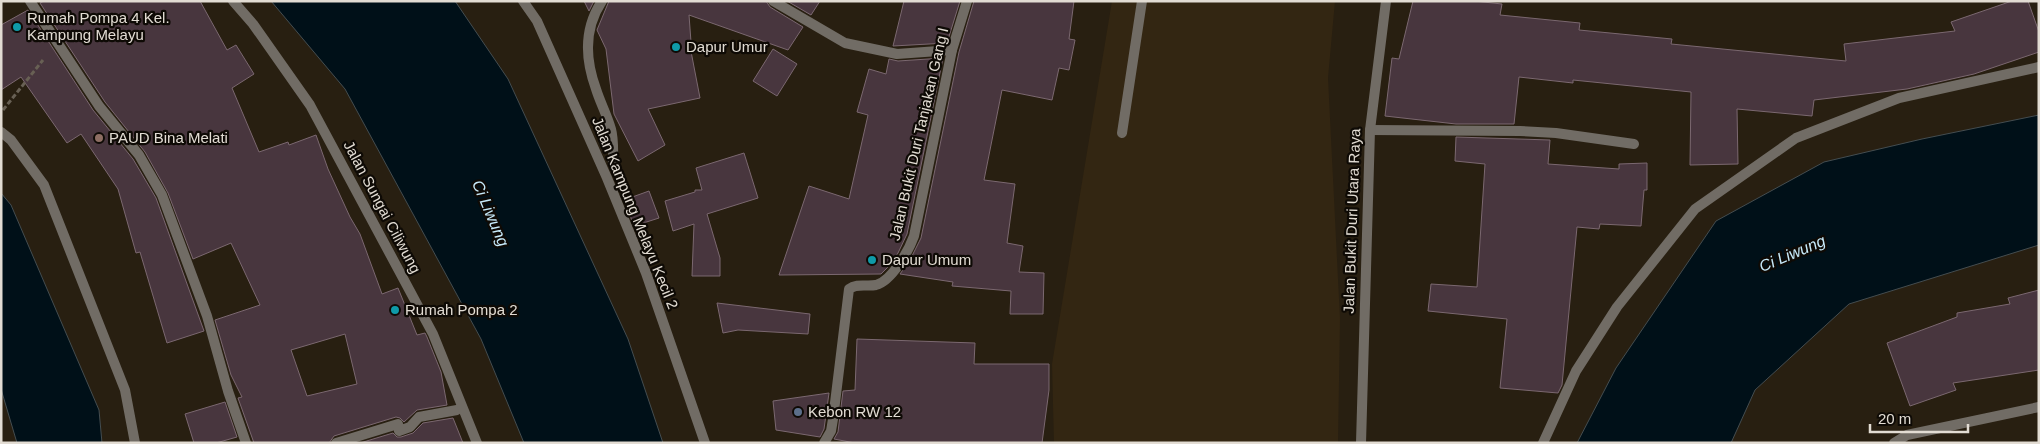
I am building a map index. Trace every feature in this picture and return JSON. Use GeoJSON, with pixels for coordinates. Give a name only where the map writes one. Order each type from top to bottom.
{"type":"FeatureCollection","features":[{"type":"Feature","properties":{"kind":"street"},"geometry":{"type":"LineString","coordinates":[[30,1],[99,106],[139,155],[162,195],[207,316],[228,391],[246,443]]}},
{"type":"Feature","properties":{"kind":"street","name":"Jalan Sungai Ciliwung"},"geometry":{"type":"LineString","coordinates":[[233,1],[253,24],[310,105],[433,334],[477,443]]}},
{"type":"Feature","properties":{"kind":"street","name":"Jalan Kampung Melayu Kecil 2"},"geometry":{"type":"LineString","coordinates":[[524,1],[537,21],[607,178],[646,273],[705,443]]}},
{"type":"Feature","properties":{"kind":"street"},"geometry":{"type":"LineString","coordinates":[[602,1],[594,13],[586,43],[594,86],[611,128],[613,163]]}},
{"type":"Feature","properties":{"kind":"street"},"geometry":{"type":"LineString","coordinates":[[772,1],[845,44],[897,54],[952,50]]}},
{"type":"Feature","properties":{"kind":"street","name":"Jalan Bukit Duri Tanjakan Gang I"},"geometry":{"type":"LineString","coordinates":[[824,443],[831,431],[833,419],[849,289],[854,286],[882,283],[910,248],[952,50],[967,1]]}},
{"type":"Feature","properties":{"kind":"street"},"geometry":{"type":"LineString","coordinates":[[1122,133],[1142,1]]}},
{"type":"Feature","properties":{"kind":"street","name":"Jalan Bukit Duri Utara Raya"},"geometry":{"type":"LineString","coordinates":[[1361,443],[1370,130],[1386,1]]}},
{"type":"Feature","properties":{"kind":"street"},"geometry":{"type":"LineString","coordinates":[[1543,443],[1576,370],[1617,307],[1695,209],[1796,138],[1899,98],[2039,67]]}},
{"type":"Feature","properties":{"kind":"street"},"geometry":{"type":"LineString","coordinates":[[1370,130],[1520,131],[1556,133],[1634,144]]}},
{"type":"Feature","properties":{"kind":"street"},"geometry":{"type":"LineString","coordinates":[[1,132],[11,140],[44,184],[125,390],[134,443]]}},
{"type":"Feature","properties":{"kind":"street"},"geometry":{"type":"LineString","coordinates":[[1894,443],[1907,435],[2039,407]]}},
{"type":"Feature","properties":{"kind":"street"},"geometry":{"type":"LineString","coordinates":[[336,443],[398,424],[399,431],[410,428],[419,417],[457,410]]}},
{"type":"Feature","properties":{"kind":"path"},"geometry":{"type":"LineString","coordinates":[[1,113],[46,56]]}},
{"type":"Feature","properties":{"kind":"shaded area"},"geometry":{"type":"Polygon","coordinates":[[[1112,1],[1335,1],[1328,78],[1340,319],[1338,443],[1054,443],[1052,364],[1112,1]]]}},
{"type":"Feature","properties":{"kind":"water","name":"Ci Liwung"},"geometry":{"type":"Polygon","coordinates":[[[271,1],[455,1],[508,79],[628,339],[663,443],[524,443],[481,339],[345,89],[271,1]]]}},
{"type":"Feature","properties":{"kind":"water","name":"Ci Liwung"},"geometry":{"type":"Polygon","coordinates":[[[2039,115],[2039,245],[1849,304],[1755,390],[1731,443],[1577,443],[1616,368],[1716,221],[1824,162],[1922,139],[2039,115]]]}},
{"type":"Feature","properties":{"kind":"water"},"geometry":{"type":"Polygon","coordinates":[[[1,193],[11,205],[99,410],[102,443],[17,443],[1,389],[1,193]]]}},
{"type":"Feature","properties":{"kind":"building"},"geometry":{"type":"Polygon","coordinates":[[[44,1],[200,1],[227,50],[236,45],[254,74],[232,88],[259,152],[288,142],[289,145],[316,135],[328,169],[360,234],[382,294],[398,288],[417,335],[425,333],[427,337],[441,372],[447,405],[417,410],[404,422],[396,417],[334,436],[329,443],[254,443],[238,398],[242,397],[231,375],[215,320],[260,305],[231,243],[193,259],[168,193],[145,152],[105,102],[40,3],[44,1]],[[345,334],[291,350],[307,396],[357,384],[345,334]]]}},
{"type":"Feature","properties":{"kind":"building"},"geometry":{"type":"Polygon","coordinates":[[[584,1],[594,1],[589,11],[584,1]]]}},
{"type":"Feature","properties":{"kind":"building"},"geometry":{"type":"Polygon","coordinates":[[[609,1],[766,1],[770,7],[803,27],[788,50],[689,15],[691,42],[689,41],[700,98],[648,109],[665,145],[638,161],[614,114],[606,49],[597,30],[609,1]]]}},
{"type":"Feature","properties":{"kind":"building"},"geometry":{"type":"Polygon","coordinates":[[[787,1],[820,1],[811,15],[787,1]]]}},
{"type":"Feature","properties":{"kind":"building"},"geometry":{"type":"Polygon","coordinates":[[[904,1],[960,1],[947,43],[893,46],[904,1]]]}},
{"type":"Feature","properties":{"kind":"building"},"geometry":{"type":"Polygon","coordinates":[[[974,1],[1074,1],[1069,39],[1075,40],[1069,70],[1059,68],[1052,100],[1002,90],[984,180],[1015,184],[1007,243],[1023,246],[1019,272],[1044,273],[1043,314],[1010,314],[1011,291],[952,286],[953,282],[900,274],[910,260],[921,238],[959,52],[974,1]]]}},
{"type":"Feature","properties":{"kind":"building"},"geometry":{"type":"Polygon","coordinates":[[[1413,1],[1474,1],[1502,4],[1500,15],[1580,23],[1579,30],[1672,39],[1671,44],[1846,61],[1844,44],[1955,31],[1951,22],[2012,1],[2028,1],[2039,32],[2039,52],[1974,74],[1907,89],[1814,100],[1812,116],[1737,109],[1738,164],[1690,165],[1691,92],[1573,80],[1573,83],[1519,77],[1514,124],[1456,124],[1385,116],[1392,58],[1399,59],[1413,1]]]}},
{"type":"Feature","properties":{"kind":"building"},"geometry":{"type":"Polygon","coordinates":[[[28,10],[93,110],[133,159],[156,198],[204,331],[167,343],[140,252],[136,253],[118,189],[81,134],[67,143],[21,77],[1,90],[1,25],[28,10]]]}},
{"type":"Feature","properties":{"kind":"building"},"geometry":{"type":"Polygon","coordinates":[[[773,49],[797,64],[777,96],[753,81],[773,49]]]}},
{"type":"Feature","properties":{"kind":"building"},"geometry":{"type":"Polygon","coordinates":[[[943,58],[907,234],[898,253],[888,267],[881,274],[779,275],[809,186],[849,199],[868,115],[857,112],[869,69],[886,74],[889,59],[898,61],[943,58]]]}},
{"type":"Feature","properties":{"kind":"building"},"geometry":{"type":"Polygon","coordinates":[[[1456,137],[1550,140],[1548,164],[1619,169],[1619,164],[1647,163],[1647,190],[1644,190],[1641,226],[1600,224],[1599,229],[1577,227],[1562,385],[1558,393],[1500,388],[1507,319],[1428,311],[1431,284],[1477,287],[1485,164],[1455,161],[1456,137]]]}},
{"type":"Feature","properties":{"kind":"building"},"geometry":{"type":"Polygon","coordinates":[[[744,153],[758,198],[707,214],[720,258],[720,276],[692,276],[694,224],[673,231],[665,201],[695,192],[695,190],[702,190],[696,168],[744,153]]]}},
{"type":"Feature","properties":{"kind":"building"},"geometry":{"type":"Polygon","coordinates":[[[649,191],[659,218],[634,226],[624,200],[649,191]]]}},
{"type":"Feature","properties":{"kind":"building"},"geometry":{"type":"Polygon","coordinates":[[[2039,290],[2039,370],[1953,383],[1956,390],[1910,406],[1887,343],[1957,317],[1957,313],[2010,304],[2008,298],[2039,290]]]}},
{"type":"Feature","properties":{"kind":"building"},"geometry":{"type":"Polygon","coordinates":[[[717,303],[810,314],[808,334],[738,330],[723,333],[717,303]]]}},
{"type":"Feature","properties":{"kind":"building"},"geometry":{"type":"Polygon","coordinates":[[[857,339],[975,343],[974,364],[1049,364],[1049,390],[1042,443],[855,443],[834,439],[838,432],[843,391],[855,390],[857,339]]]}},
{"type":"Feature","properties":{"kind":"building","name":"Kebon RW 12"},"geometry":{"type":"Polygon","coordinates":[[[829,393],[824,429],[820,437],[776,430],[773,401],[829,393]]]}},
{"type":"Feature","properties":{"kind":"building"},"geometry":{"type":"Polygon","coordinates":[[[225,402],[237,437],[216,443],[194,443],[185,414],[225,402]]]}},
{"type":"Feature","properties":{"kind":"building"},"geometry":{"type":"Polygon","coordinates":[[[453,418],[463,443],[360,443],[393,433],[397,437],[401,437],[413,433],[423,423],[453,418]]]}},
{"type":"Feature","properties":{"kind":"place","name":"Rumah Pompa 4 Kel. Kampung Melayu"},"geometry":{"type":"Point","coordinates":[17,27]}},
{"type":"Feature","properties":{"kind":"place","name":"Dapur Umur"},"geometry":{"type":"Point","coordinates":[676,47]}},
{"type":"Feature","properties":{"kind":"place","name":"PAUD Bina Melati"},"geometry":{"type":"Point","coordinates":[99,138]}},
{"type":"Feature","properties":{"kind":"place","name":"Dapur Umum"},"geometry":{"type":"Point","coordinates":[872,260]}},
{"type":"Feature","properties":{"kind":"place","name":"Rumah Pompa 2"},"geometry":{"type":"Point","coordinates":[395,310]}},
{"type":"Feature","properties":{"kind":"place","name":"Kebon RW 12"},"geometry":{"type":"Point","coordinates":[798,412]}}]}
